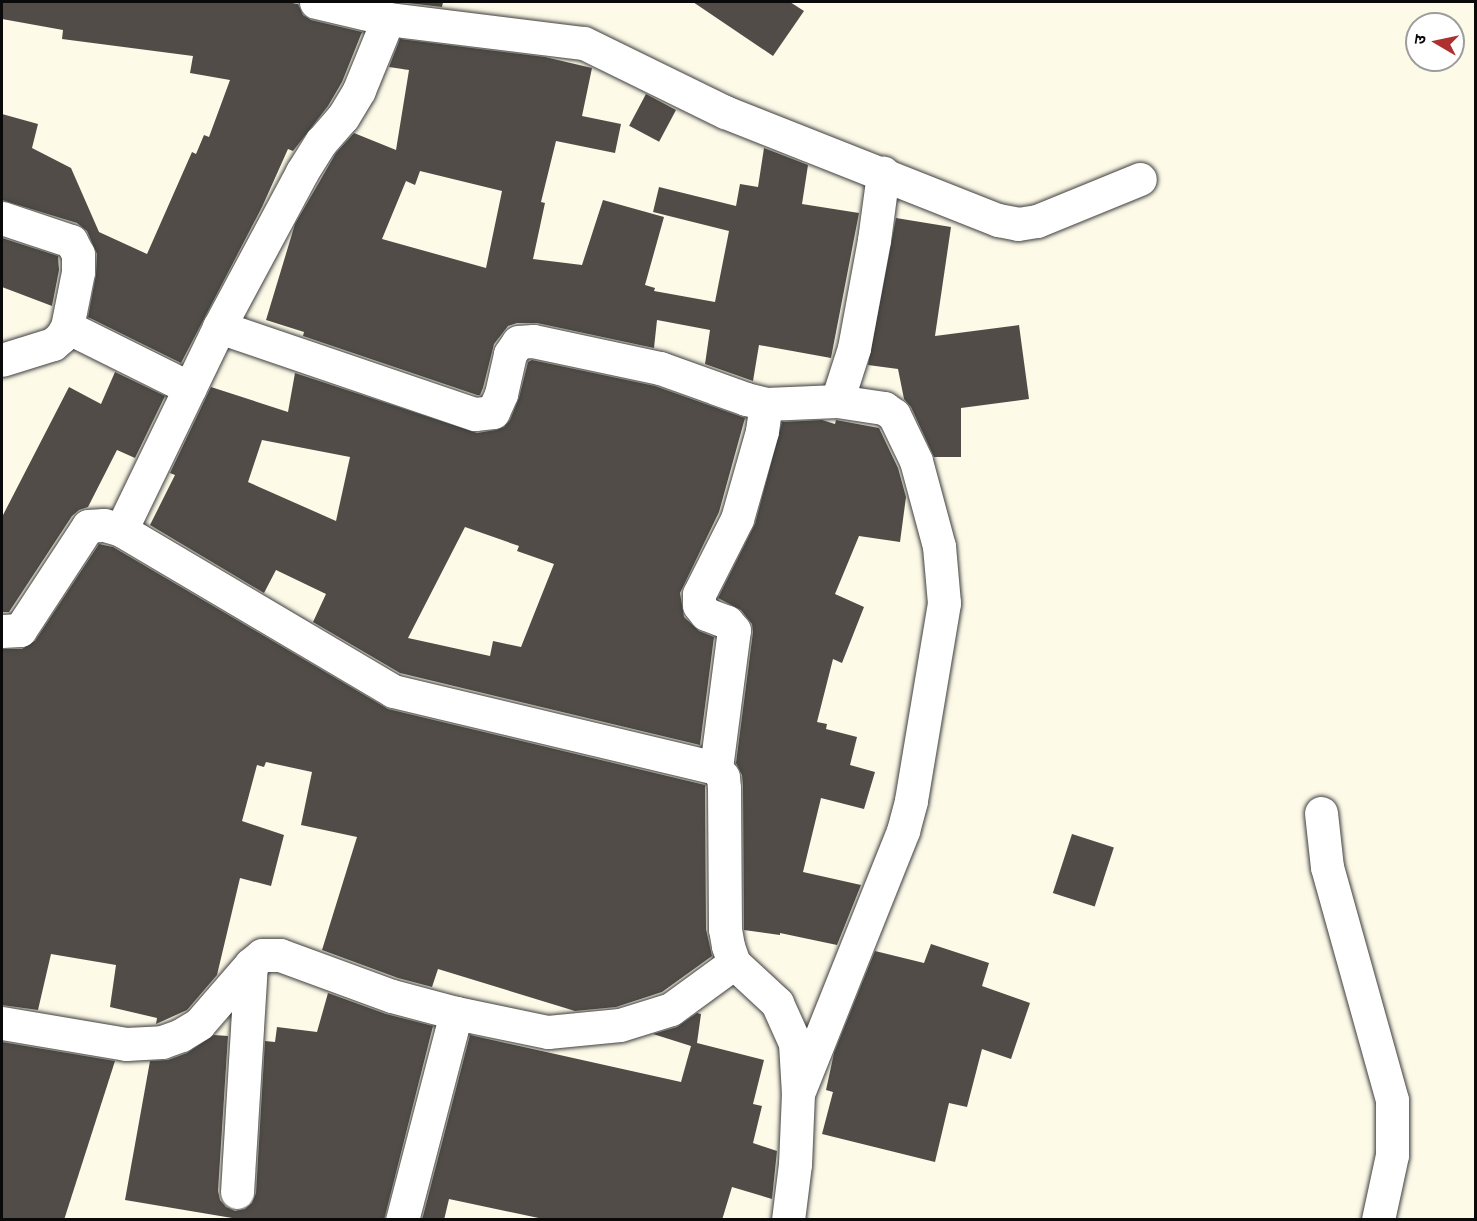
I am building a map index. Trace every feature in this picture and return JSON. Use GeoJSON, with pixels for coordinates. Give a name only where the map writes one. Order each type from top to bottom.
{"type":"FeatureCollection","features":[{"type":"Feature","properties":{"kind":"street"},"geometry":{"type":"LineString","coordinates":[[316,2],[388,19],[584,43],[725,112],[998,220],[1018,224],[1037,221],[1140,179]]}},
{"type":"Feature","properties":{"kind":"street"},"geometry":{"type":"LineString","coordinates":[[121,530],[219,327],[302,172],[321,142],[343,117],[359,90],[388,19]]}},
{"type":"Feature","properties":{"kind":"street"},"geometry":{"type":"LineString","coordinates":[[837,401],[854,348],[883,173]]}},
{"type":"Feature","properties":{"kind":"street"},"geometry":{"type":"LineString","coordinates":[[2,218],[71,241],[78,254],[78,272],[67,327],[53,344],[2,360]]}},
{"type":"Feature","properties":{"kind":"street"},"geometry":{"type":"LineString","coordinates":[[67,327],[190,388]]}},
{"type":"Feature","properties":{"kind":"street"},"geometry":{"type":"LineString","coordinates":[[219,327],[475,414],[492,412],[501,394],[510,354],[518,342],[533,341],[660,368],[720,391],[766,404],[837,401],[884,408],[894,415],[916,461],[939,546],[944,603],[911,801],[903,831],[798,1093]]}},
{"type":"Feature","properties":{"kind":"street"},"geometry":{"type":"LineString","coordinates":[[716,768],[734,630],[727,622],[706,614],[699,605],[699,594],[737,519],[760,437],[766,404]]}},
{"type":"Feature","properties":{"kind":"street"},"geometry":{"type":"LineString","coordinates":[[2,631],[20,630],[88,526],[104,525],[121,530],[393,691],[716,768],[723,777],[725,929],[734,963],[777,1003],[795,1043],[798,1093],[795,1164],[788,1220]]}},
{"type":"Feature","properties":{"kind":"street"},"geometry":{"type":"LineString","coordinates":[[1321,813],[1328,867],[1392,1100],[1392,1155],[1378,1220]]}},
{"type":"Feature","properties":{"kind":"street"},"geometry":{"type":"LineString","coordinates":[[2,1023],[126,1044],[162,1042],[181,1035],[199,1024],[250,964],[262,955],[280,955],[392,996],[456,1013],[548,1032],[620,1025],[671,1009],[734,963]]}},
{"type":"Feature","properties":{"kind":"street"},"geometry":{"type":"LineString","coordinates":[[237,1192],[250,964]]}},
{"type":"Feature","properties":{"kind":"street"},"geometry":{"type":"LineString","coordinates":[[402,1220],[456,1013]]}},
{"type":"Feature","properties":{"kind":"building"},"geometry":{"type":"Polygon","coordinates":[[[2,2],[287,2],[298,4],[303,15],[311,20],[362,32],[342,82],[328,106],[293,151],[288,149],[262,207],[181,363],[88,317],[96,275],[97,254],[87,231],[77,223],[2,200],[2,114],[38,124],[32,148],[71,168],[99,232],[147,254],[192,152],[196,154],[204,135],[209,137],[230,80],[190,73],[193,56],[62,39],[63,30],[2,19],[2,2]]]}},
{"type":"Feature","properties":{"kind":"building"},"geometry":{"type":"Polygon","coordinates":[[[399,2],[443,2],[442,7],[399,2]]]}},
{"type":"Feature","properties":{"kind":"building"},"geometry":{"type":"Polygon","coordinates":[[[693,2],[790,2],[804,11],[773,56],[693,2]]]}},
{"type":"Feature","properties":{"kind":"building"},"geometry":{"type":"Polygon","coordinates":[[[400,39],[545,57],[592,68],[582,116],[621,124],[615,153],[556,141],[541,202],[545,203],[533,259],[582,265],[603,200],[664,217],[645,285],[655,288],[654,291],[715,302],[729,231],[653,212],[659,187],[736,206],[740,184],[758,187],[764,148],[808,165],[802,204],[859,213],[831,358],[759,345],[753,381],[705,364],[710,330],[657,320],[654,348],[537,323],[517,323],[508,326],[494,344],[483,388],[480,395],[477,395],[303,336],[304,332],[266,320],[295,224],[336,153],[354,133],[396,150],[409,70],[389,67],[400,39]],[[420,171],[415,185],[406,181],[382,239],[486,268],[502,191],[420,171]]]}},
{"type":"Feature","properties":{"kind":"building"},"geometry":{"type":"Polygon","coordinates":[[[646,94],[676,110],[659,142],[629,126],[646,94]]]}},
{"type":"Feature","properties":{"kind":"building"},"geometry":{"type":"Polygon","coordinates":[[[896,218],[951,227],[935,336],[1019,325],[1029,399],[961,408],[961,457],[934,457],[911,407],[904,399],[898,369],[868,365],[896,218]]]}},
{"type":"Feature","properties":{"kind":"building"},"geometry":{"type":"Polygon","coordinates":[[[2,238],[58,256],[59,270],[52,306],[2,287],[2,238]]]}},
{"type":"Feature","properties":{"kind":"building"},"geometry":{"type":"Polygon","coordinates":[[[532,360],[655,386],[745,418],[719,512],[680,593],[684,617],[699,631],[714,637],[700,745],[400,673],[313,622],[326,594],[276,570],[264,593],[150,525],[175,475],[170,473],[211,387],[288,412],[295,373],[477,433],[504,427],[510,420],[519,398],[528,362],[532,360]],[[262,440],[248,482],[336,521],[350,457],[262,440]],[[465,527],[408,638],[490,656],[493,641],[521,647],[554,564],[517,551],[519,546],[465,527]]]}},
{"type":"Feature","properties":{"kind":"building"},"geometry":{"type":"Polygon","coordinates":[[[115,372],[165,396],[135,458],[117,450],[88,507],[72,516],[9,612],[2,612],[2,517],[69,387],[101,404],[115,372]]]}},
{"type":"Feature","properties":{"kind":"building"},"geometry":{"type":"Polygon","coordinates":[[[822,420],[835,424],[836,420],[879,428],[898,468],[906,497],[900,542],[859,536],[835,594],[864,607],[842,663],[833,659],[817,722],[827,724],[826,729],[857,737],[850,765],[875,772],[864,809],[821,798],[803,872],[861,885],[837,945],[780,933],[780,935],[744,930],[743,786],[742,775],[736,763],[753,632],[752,624],[741,610],[718,598],[755,524],[782,422],[822,420]]]}},
{"type":"Feature","properties":{"kind":"building"},"geometry":{"type":"Polygon","coordinates":[[[99,544],[113,547],[388,709],[705,785],[706,929],[712,956],[662,992],[616,1007],[575,1011],[438,969],[432,987],[398,978],[322,950],[357,837],[301,825],[312,772],[266,762],[264,767],[257,765],[242,821],[284,835],[271,886],[240,878],[217,975],[187,1010],[156,1024],[157,1018],[110,1007],[116,965],[51,954],[38,1010],[2,1005],[2,649],[22,649],[35,641],[99,544]]]}},
{"type":"Feature","properties":{"kind":"building"},"geometry":{"type":"Polygon","coordinates":[[[1072,834],[1114,848],[1095,907],[1053,893],[1072,834]]]}},
{"type":"Feature","properties":{"kind":"building"},"geometry":{"type":"Polygon","coordinates":[[[931,944],[989,963],[982,986],[1030,1003],[1011,1059],[982,1049],[967,1107],[949,1103],[935,1162],[822,1134],[833,1092],[826,1090],[834,1053],[875,951],[924,963],[931,944]]]}},
{"type":"Feature","properties":{"kind":"building"},"geometry":{"type":"Polygon","coordinates":[[[328,993],[386,1014],[433,1026],[384,1220],[244,1220],[125,1200],[150,1061],[168,1060],[187,1053],[214,1035],[228,1036],[218,1191],[220,1200],[226,1207],[235,1211],[245,1209],[252,1203],[256,1193],[265,1041],[275,1042],[277,1027],[317,1032],[328,993]]]}},
{"type":"Feature","properties":{"kind":"building"},"geometry":{"type":"Polygon","coordinates":[[[697,1013],[701,1014],[697,1043],[764,1060],[753,1104],[762,1106],[753,1143],[777,1151],[772,1199],[732,1187],[722,1220],[548,1220],[449,1199],[444,1220],[422,1220],[470,1035],[681,1082],[691,1046],[653,1034],[677,1027],[697,1013]]]}},
{"type":"Feature","properties":{"kind":"building"},"geometry":{"type":"Polygon","coordinates":[[[2,1042],[115,1061],[64,1220],[2,1220],[2,1042]]]}}]}
